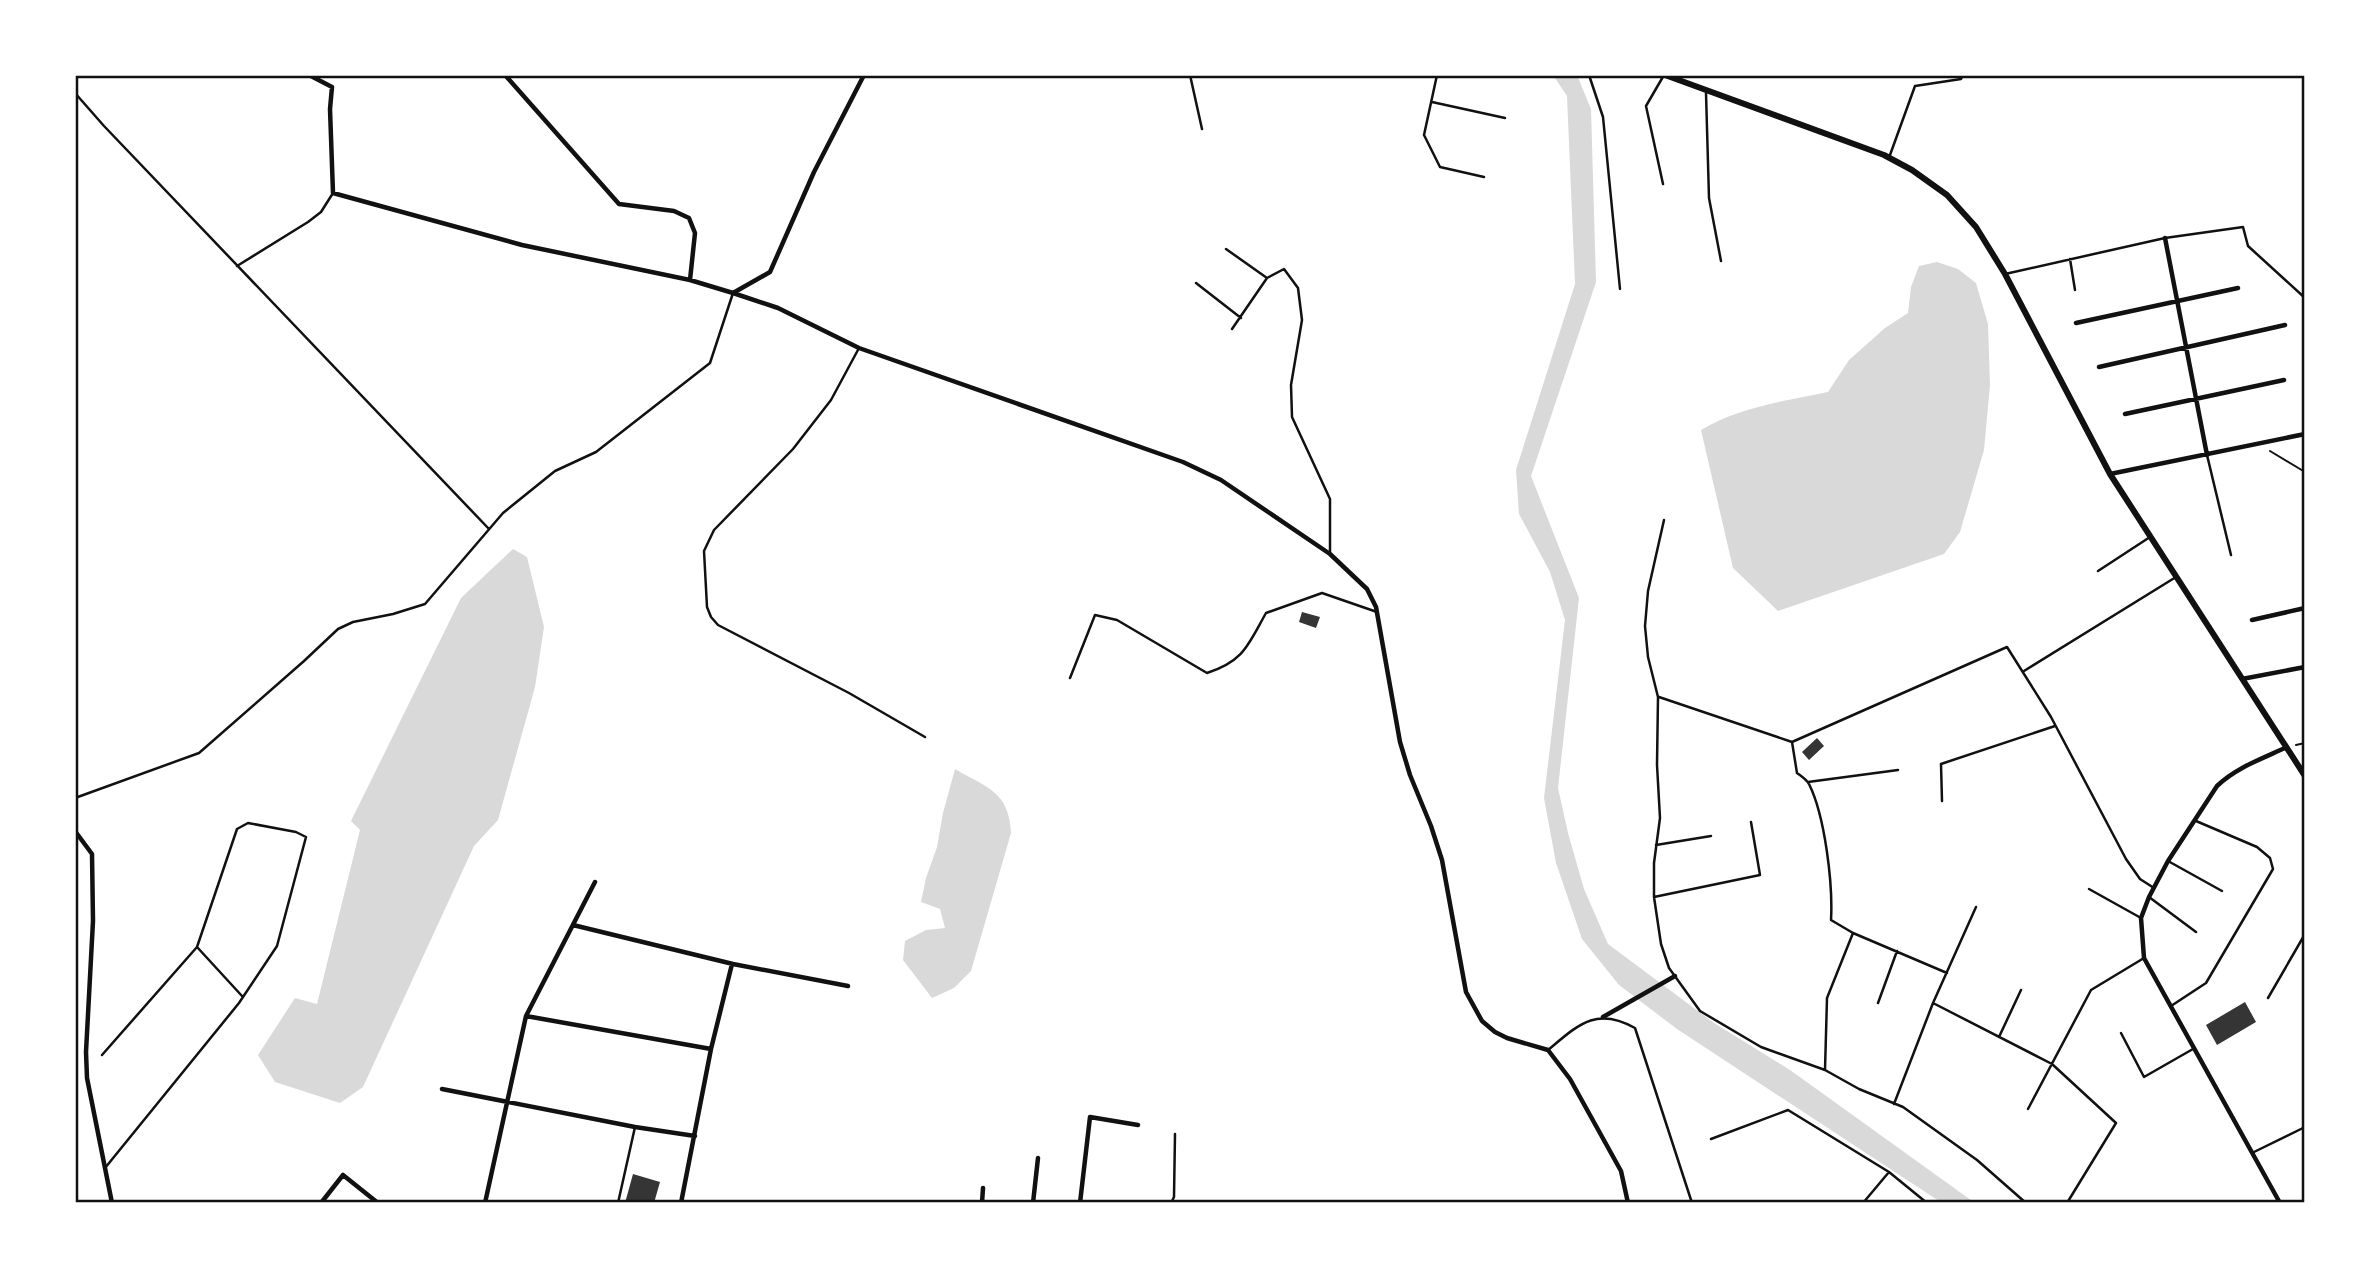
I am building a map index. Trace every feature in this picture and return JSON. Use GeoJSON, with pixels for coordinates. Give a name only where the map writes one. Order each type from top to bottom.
{"type":"FeatureCollection","features":[{"type":"Feature","properties":{"kind":"street"},"geometry":{"type":"LineString","coordinates":[[309,75],[332,88],[330,109],[333,193],[522,245],[690,280],[778,308],[859,348],[1183,462],[1221,480],[1330,554],[1367,589],[1377,612],[1400,742],[1442,860],[1466,992],[1482,1021],[1494,1032],[1548,1050],[1570,1079],[1621,1171],[1628,1203]]}},
{"type":"Feature","properties":{"kind":"street"},"geometry":{"type":"LineString","coordinates":[[505,75],[619,204],[674,211],[689,218],[695,233],[690,280]]}},
{"type":"Feature","properties":{"kind":"street"},"geometry":{"type":"LineString","coordinates":[[733,293],[769,272],[814,172],[864,75]]}},
{"type":"Feature","properties":{"kind":"street"},"geometry":{"type":"LineString","coordinates":[[1665,75],[1855,143],[1889,158],[1947,195],[1962,209],[2005,274],[2110,474],[2305,776]]}},
{"type":"Feature","properties":{"kind":"street"},"geometry":{"type":"LineString","coordinates":[[2165,238],[2207,455]]}},
{"type":"Feature","properties":{"kind":"street"},"geometry":{"type":"LineString","coordinates":[[2076,323],[2238,288]]}},
{"type":"Feature","properties":{"kind":"street"},"geometry":{"type":"LineString","coordinates":[[2099,367],[2285,325]]}},
{"type":"Feature","properties":{"kind":"street"},"geometry":{"type":"LineString","coordinates":[[2126,414],[2284,380]]}},
{"type":"Feature","properties":{"kind":"street"},"geometry":{"type":"LineString","coordinates":[[2110,474],[2305,434]]}},
{"type":"Feature","properties":{"kind":"street"},"geometry":{"type":"LineString","coordinates":[[2252,620],[2305,608]]}},
{"type":"Feature","properties":{"kind":"street"},"geometry":{"type":"LineString","coordinates":[[2241,680],[2305,667]]}},
{"type":"Feature","properties":{"kind":"street"},"geometry":{"type":"LineString","coordinates":[[2280,1203],[2144,958],[2141,918],[2168,862],[2217,786],[2228,776],[2285,748]]}},
{"type":"Feature","properties":{"kind":"street"},"geometry":{"type":"LineString","coordinates":[[75,831],[92,854],[93,920],[87,1079],[112,1203]]}},
{"type":"Feature","properties":{"kind":"street"},"geometry":{"type":"LineString","coordinates":[[485,1203],[527,1016],[595,883]]}},
{"type":"Feature","properties":{"kind":"street"},"geometry":{"type":"LineString","coordinates":[[573,925],[733,964],[848,986]]}},
{"type":"Feature","properties":{"kind":"street"},"geometry":{"type":"LineString","coordinates":[[681,1203],[711,1049],[733,964]]}},
{"type":"Feature","properties":{"kind":"street"},"geometry":{"type":"LineString","coordinates":[[1603,1017],[1675,976]]}},
{"type":"Feature","properties":{"kind":"street"},"geometry":{"type":"LineString","coordinates":[[527,1016],[711,1049]]}},
{"type":"Feature","properties":{"kind":"street"},"geometry":{"type":"LineString","coordinates":[[442,1089],[635,1127],[695,1136]]}},
{"type":"Feature","properties":{"kind":"street"},"geometry":{"type":"LineString","coordinates":[[1080,1203],[1090,1117],[1138,1125]]}},
{"type":"Feature","properties":{"kind":"street"},"geometry":{"type":"LineString","coordinates":[[1032,1203],[1038,1158]]}},
{"type":"Feature","properties":{"kind":"street"},"geometry":{"type":"LineString","coordinates":[[321,1203],[343,1175],[378,1203]]}},
{"type":"Feature","properties":{"kind":"street"},"geometry":{"type":"LineString","coordinates":[[982,1203],[983,1188]]}},
{"type":"Feature","properties":{"kind":"lane"},"geometry":{"type":"LineString","coordinates":[[1190,75],[1202,129]]}},
{"type":"Feature","properties":{"kind":"lane"},"geometry":{"type":"LineString","coordinates":[[1437,75],[1424,135],[1440,167],[1484,177]]}},
{"type":"Feature","properties":{"kind":"lane"},"geometry":{"type":"LineString","coordinates":[[1588,75],[1603,117],[1620,289]]}},
{"type":"Feature","properties":{"kind":"lane"},"geometry":{"type":"LineString","coordinates":[[1663,184],[1646,106],[1665,75]]}},
{"type":"Feature","properties":{"kind":"lane"},"geometry":{"type":"LineString","coordinates":[[1889,158],[1916,86],[1961,79],[1963,75]]}},
{"type":"Feature","properties":{"kind":"lane"},"geometry":{"type":"LineString","coordinates":[[1706,90],[1709,198],[1721,261]]}},
{"type":"Feature","properties":{"kind":"lane"},"geometry":{"type":"LineString","coordinates":[[75,93],[489,529]]}},
{"type":"Feature","properties":{"kind":"lane"},"geometry":{"type":"LineString","coordinates":[[1432,102],[1505,118]]}},
{"type":"Feature","properties":{"kind":"lane"},"geometry":{"type":"LineString","coordinates":[[237,266],[308,222],[321,212],[333,193]]}},
{"type":"Feature","properties":{"kind":"lane"},"geometry":{"type":"LineString","coordinates":[[2005,274],[2165,238],[2244,227],[2248,246],[2305,298]]}},
{"type":"Feature","properties":{"kind":"lane"},"geometry":{"type":"LineString","coordinates":[[1226,249],[1266,278]]}},
{"type":"Feature","properties":{"kind":"lane"},"geometry":{"type":"LineString","coordinates":[[2070,260],[2075,290]]}},
{"type":"Feature","properties":{"kind":"lane"},"geometry":{"type":"LineString","coordinates":[[1232,329],[1266,278],[1284,269],[1298,288],[1302,320],[1291,385],[1292,417],[1330,499],[1330,554]]}},
{"type":"Feature","properties":{"kind":"lane"},"geometry":{"type":"LineString","coordinates":[[1196,283],[1241,318]]}},
{"type":"Feature","properties":{"kind":"lane"},"geometry":{"type":"LineString","coordinates":[[75,798],[199,753],[338,629],[353,622],[425,604],[503,513],[555,471],[596,452],[710,363],[733,293]]}},
{"type":"Feature","properties":{"kind":"lane"},"geometry":{"type":"LineString","coordinates":[[859,348],[831,401],[793,449],[714,530],[704,551],[707,607],[718,625],[849,693],[925,737]]}},
{"type":"Feature","properties":{"kind":"lane"},"geometry":{"type":"LineString","coordinates":[[2207,455],[2231,555]]}},
{"type":"Feature","properties":{"kind":"lane"},"geometry":{"type":"LineString","coordinates":[[1664,520],[1648,591],[1645,626],[1648,657],[1658,697],[1657,765],[1660,818],[1654,897],[1661,944],[1669,968],[1700,1011],[1761,1047],[1825,1070],[1894,1104],[1937,1130],[1977,1160],[2026,1203]]}},
{"type":"Feature","properties":{"kind":"lane"},"geometry":{"type":"LineString","coordinates":[[2098,571],[2150,537]]}},
{"type":"Feature","properties":{"kind":"lane"},"geometry":{"type":"LineString","coordinates":[[2023,672],[2176,578]]}},
{"type":"Feature","properties":{"kind":"lane"},"geometry":{"type":"LineString","coordinates":[[1070,678],[1095,615],[1117,620],[1207,673],[1227,667],[1243,653],[1266,612],[1322,593],[1377,612]]}},
{"type":"Feature","properties":{"kind":"lane"},"geometry":{"type":"LineString","coordinates":[[1658,697],[1792,742],[2007,647],[2055,726],[2126,859],[2140,879],[2154,888]]}},
{"type":"Feature","properties":{"kind":"lane"},"geometry":{"type":"LineString","coordinates":[[1942,801],[1941,764],[2055,726]]}},
{"type":"Feature","properties":{"kind":"lane"},"geometry":{"type":"LineString","coordinates":[[1792,742],[1797,773],[1808,782],[1820,821],[1833,890],[1831,920],[1853,933],[1947,973]]}},
{"type":"Feature","properties":{"kind":"lane"},"geometry":{"type":"LineString","coordinates":[[1808,782],[1898,770]]}},
{"type":"Feature","properties":{"kind":"lane"},"geometry":{"type":"LineString","coordinates":[[2171,1006],[2206,983],[2273,869],[2270,858],[2257,847],[2195,820]]}},
{"type":"Feature","properties":{"kind":"lane"},"geometry":{"type":"LineString","coordinates":[[1654,897],[1760,875],[1751,822]]}},
{"type":"Feature","properties":{"kind":"lane"},"geometry":{"type":"LineString","coordinates":[[102,1055],[197,947],[237,829],[248,823],[296,832],[306,837],[277,946],[239,1003],[105,1168]]}},
{"type":"Feature","properties":{"kind":"lane"},"geometry":{"type":"LineString","coordinates":[[1656,845],[1711,836]]}},
{"type":"Feature","properties":{"kind":"lane"},"geometry":{"type":"LineString","coordinates":[[2168,862],[2222,891]]}},
{"type":"Feature","properties":{"kind":"lane"},"geometry":{"type":"LineString","coordinates":[[2089,889],[2141,918]]}},
{"type":"Feature","properties":{"kind":"lane"},"geometry":{"type":"LineString","coordinates":[[2149,898],[2196,932]]}},
{"type":"Feature","properties":{"kind":"lane"},"geometry":{"type":"LineString","coordinates":[[1894,1104],[1933,1003],[1976,907]]}},
{"type":"Feature","properties":{"kind":"lane"},"geometry":{"type":"LineString","coordinates":[[1825,1070],[1827,998],[1853,933]]}},
{"type":"Feature","properties":{"kind":"lane"},"geometry":{"type":"LineString","coordinates":[[2268,998],[2305,934]]}},
{"type":"Feature","properties":{"kind":"lane"},"geometry":{"type":"LineString","coordinates":[[197,947],[242,996]]}},
{"type":"Feature","properties":{"kind":"lane"},"geometry":{"type":"LineString","coordinates":[[1878,1003],[1897,951]]}},
{"type":"Feature","properties":{"kind":"lane"},"geometry":{"type":"LineString","coordinates":[[2028,1109],[2091,990],[2144,958]]}},
{"type":"Feature","properties":{"kind":"lane"},"geometry":{"type":"LineString","coordinates":[[1999,1037],[2021,990]]}},
{"type":"Feature","properties":{"kind":"lane"},"geometry":{"type":"LineString","coordinates":[[1933,1003],[2052,1064],[2116,1123],[2067,1203]]}},
{"type":"Feature","properties":{"kind":"lane"},"geometry":{"type":"LineString","coordinates":[[1548,1050],[1578,1025],[1603,1017],[1620,1019],[1635,1028],[1692,1203]]}},
{"type":"Feature","properties":{"kind":"lane"},"geometry":{"type":"LineString","coordinates":[[2121,1033],[2144,1077],[2193,1049]]}},
{"type":"Feature","properties":{"kind":"lane"},"geometry":{"type":"LineString","coordinates":[[1711,1139],[1788,1110],[1889,1172],[1927,1203]]}},
{"type":"Feature","properties":{"kind":"lane"},"geometry":{"type":"LineString","coordinates":[[2253,1152],[2305,1126]]}},
{"type":"Feature","properties":{"kind":"lane"},"geometry":{"type":"LineString","coordinates":[[618,1203],[635,1127]]}},
{"type":"Feature","properties":{"kind":"lane"},"geometry":{"type":"LineString","coordinates":[[1171,1203],[1174,1197],[1175,1134]]}},
{"type":"Feature","properties":{"kind":"lane"},"geometry":{"type":"LineString","coordinates":[[1863,1203],[1889,1172]]}},
{"type":"Feature","properties":{"kind":"path"},"geometry":{"type":"LineString","coordinates":[[2258,444],[2305,472]]}},
{"type":"Feature","properties":{"kind":"shaded area"},"geometry":{"type":"Polygon","coordinates":[[[1553,75],[1577,75],[1591,109],[1596,282],[1531,476],[1579,598],[1558,788],[1584,889],[1608,944],[1714,1023],[1790,1070],[1975,1203],[1942,1203],[1677,1029],[1619,985],[1582,939],[1556,863],[1544,798],[1565,620],[1550,572],[1519,514],[1516,470],[1575,284],[1567,96],[1553,75]]]}},
{"type":"Feature","properties":{"kind":"shaded area"},"geometry":{"type":"Polygon","coordinates":[[[1937,262],[1958,269],[1976,283],[1988,324],[1990,385],[1984,450],[1960,532],[1944,554],[1778,611],[1733,568],[1701,430],[1747,410],[1828,392],[1849,360],[1885,328],[1908,313],[1911,287],[1919,266],[1937,262]]]}},
{"type":"Feature","properties":{"kind":"shaded area"},"geometry":{"type":"Polygon","coordinates":[[[513,549],[527,557],[544,627],[535,687],[498,820],[474,846],[363,1087],[340,1103],[275,1082],[258,1055],[295,998],[317,1004],[360,830],[351,821],[461,598],[513,549]]]}},
{"type":"Feature","properties":{"kind":"shaded area"},"geometry":{"type":"Polygon","coordinates":[[[955,769],[1001,799],[1006,808],[1011,833],[971,971],[954,988],[932,998],[903,960],[905,941],[926,930],[945,928],[940,909],[921,902],[955,769]]]}},
{"type":"Feature","properties":{"kind":"building"},"geometry":{"type":"Polygon","coordinates":[[[1302,612],[1320,617],[1316,628],[1299,622],[1302,612]]]}},
{"type":"Feature","properties":{"kind":"building"},"geometry":{"type":"Polygon","coordinates":[[[1817,738],[1824,746],[1809,760],[1802,752],[1817,738]]]}},
{"type":"Feature","properties":{"kind":"building"},"geometry":{"type":"Polygon","coordinates":[[[2245,1002],[2256,1022],[2217,1045],[2206,1025],[2245,1002]]]}},
{"type":"Feature","properties":{"kind":"building"},"geometry":{"type":"Polygon","coordinates":[[[633,1174],[660,1182],[654,1203],[625,1203],[633,1174]]]}}]}
